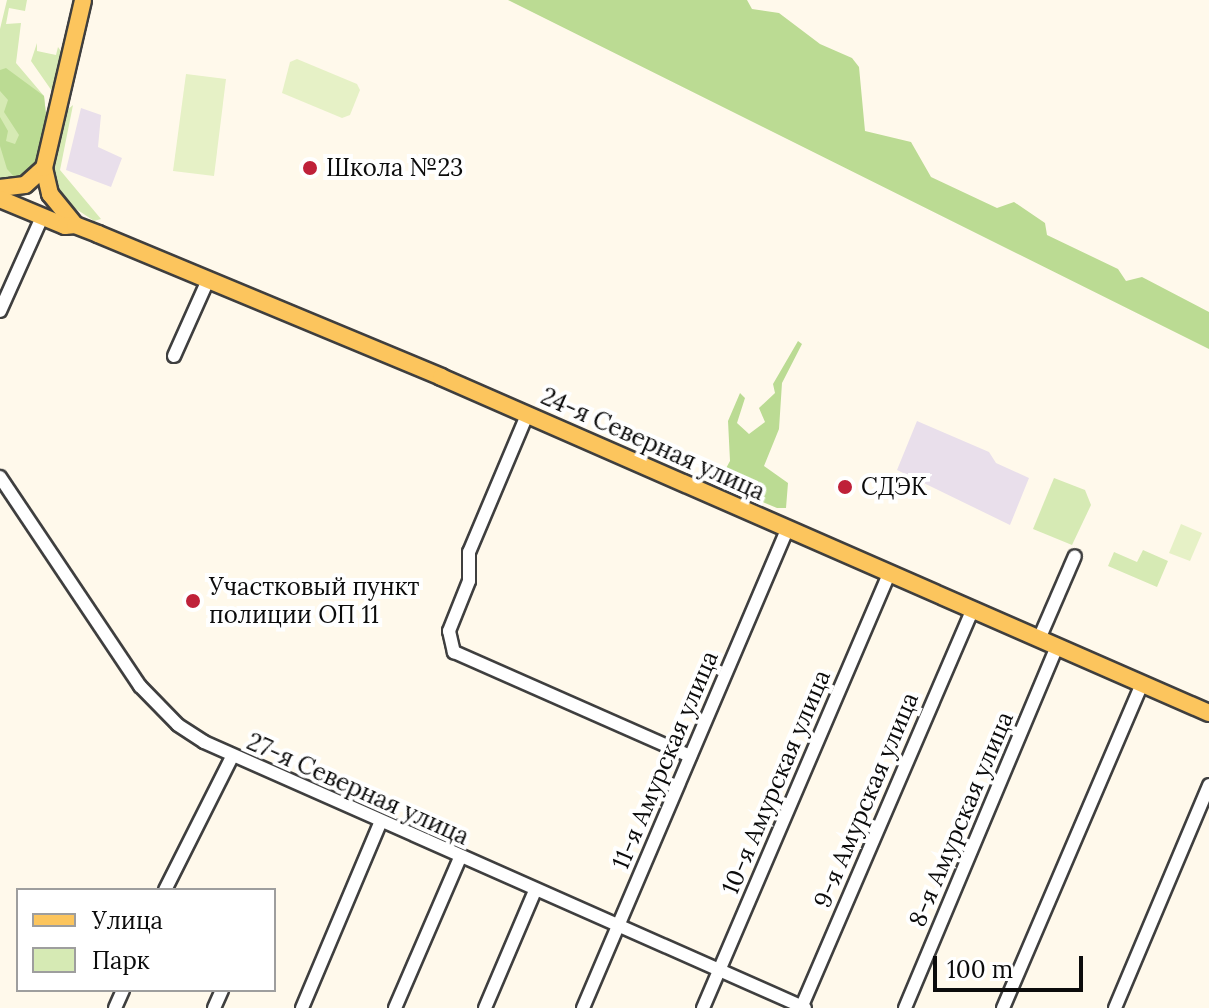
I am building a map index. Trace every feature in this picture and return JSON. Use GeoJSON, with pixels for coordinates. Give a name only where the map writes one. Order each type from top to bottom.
{"type":"FeatureCollection","features":[{"type":"Feature","properties":{"kind":"main road"},"geometry":{"type":"LineString","coordinates":[[75,225],[54,201],[44,168],[83,0]]}},
{"type":"Feature","properties":{"kind":"main road"},"geometry":{"type":"LineString","coordinates":[[0,188],[25,185],[44,168]]}},
{"type":"Feature","properties":{"kind":"main road","name":"24-я Северная улица"},"geometry":{"type":"LineString","coordinates":[[0,199],[65,226],[75,225],[527,415],[1209,713]]}},
{"type":"Feature","properties":{"kind":"street"},"geometry":{"type":"LineString","coordinates":[[0,311],[42,217]]}},
{"type":"Feature","properties":{"kind":"street"},"geometry":{"type":"LineString","coordinates":[[174,356],[208,280]]}},
{"type":"Feature","properties":{"kind":"street"},"geometry":{"type":"LineString","coordinates":[[527,415],[469,552],[469,581],[449,631],[454,652],[690,756]]}},
{"type":"Feature","properties":{"kind":"street","name":"27-я Северная улица"},"geometry":{"type":"LineString","coordinates":[[0,477],[155,704],[232,757],[802,1008]]}},
{"type":"Feature","properties":{"kind":"street","name":"11-я Амурская улица"},"geometry":{"type":"LineString","coordinates":[[583,1008],[787,530]]}},
{"type":"Feature","properties":{"kind":"street"},"geometry":{"type":"LineString","coordinates":[[1039,639],[1075,556]]}},
{"type":"Feature","properties":{"kind":"street","name":"10-я Амурская улица"},"geometry":{"type":"LineString","coordinates":[[703,1008],[889,574]]}},
{"type":"Feature","properties":{"kind":"street","name":"9-я Амурская улица"},"geometry":{"type":"LineString","coordinates":[[802,1008],[972,610]]}},
{"type":"Feature","properties":{"kind":"street","name":"8-я Амурская улица"},"geometry":{"type":"LineString","coordinates":[[905,1008],[1057,647]]}},
{"type":"Feature","properties":{"kind":"street"},"geometry":{"type":"LineString","coordinates":[[1003,1008],[1142,684]]}},
{"type":"Feature","properties":{"kind":"street"},"geometry":{"type":"LineString","coordinates":[[166,888],[232,757]]}},
{"type":"Feature","properties":{"kind":"street"},"geometry":{"type":"LineString","coordinates":[[1115,1008],[1209,785]]}},
{"type":"Feature","properties":{"kind":"street"},"geometry":{"type":"LineString","coordinates":[[302,1008],[380,823]]}},
{"type":"Feature","properties":{"kind":"street"},"geometry":{"type":"LineString","coordinates":[[395,1008],[460,858]]}},
{"type":"Feature","properties":{"kind":"street"},"geometry":{"type":"LineString","coordinates":[[485,1008],[535,891]]}},
{"type":"Feature","properties":{"kind":"shaded area"},"geometry":{"type":"Polygon","coordinates":[[[81,108],[101,115],[98,147],[122,158],[111,187],[66,170],[81,108]]]}},
{"type":"Feature","properties":{"kind":"shaded area"},"geometry":{"type":"Polygon","coordinates":[[[917,421],[989,452],[996,463],[1029,478],[1010,525],[897,470],[917,421]]]}},
{"type":"Feature","properties":{"kind":"green space"},"geometry":{"type":"Polygon","coordinates":[[[7,0],[27,0],[25,11],[9,8],[6,24],[21,23],[16,63],[44,96],[47,124],[27,178],[0,181],[0,29],[7,0]]]}},
{"type":"Feature","properties":{"kind":"green space"},"geometry":{"type":"Polygon","coordinates":[[[508,0],[747,0],[752,9],[779,13],[820,44],[852,58],[859,67],[865,131],[911,142],[931,177],[997,208],[1014,202],[1045,223],[1047,235],[1118,269],[1126,281],[1142,277],[1209,312],[1209,349],[508,0]]]}},
{"type":"Feature","properties":{"kind":"green space"},"geometry":{"type":"Polygon","coordinates":[[[37,43],[37,51],[56,55],[58,47],[63,54],[54,94],[31,61],[37,43]]]}},
{"type":"Feature","properties":{"kind":"green space"},"geometry":{"type":"Polygon","coordinates":[[[297,59],[357,84],[360,90],[350,115],[342,118],[282,93],[290,62],[297,59]]]}},
{"type":"Feature","properties":{"kind":"green space"},"geometry":{"type":"Polygon","coordinates":[[[6,68],[44,96],[47,124],[36,169],[19,182],[7,169],[0,146],[0,117],[8,131],[6,141],[15,144],[19,135],[4,112],[8,100],[0,91],[0,70],[6,68]]]}},
{"type":"Feature","properties":{"kind":"green space"},"geometry":{"type":"Polygon","coordinates":[[[186,74],[226,79],[214,176],[173,171],[186,74]]]}},
{"type":"Feature","properties":{"kind":"green space"},"geometry":{"type":"Polygon","coordinates":[[[73,105],[60,170],[101,219],[94,221],[57,196],[52,170],[66,111],[73,105]]]}},
{"type":"Feature","properties":{"kind":"green space"},"geometry":{"type":"Polygon","coordinates":[[[798,341],[802,344],[782,383],[779,429],[764,466],[788,483],[786,508],[777,508],[718,483],[730,461],[728,421],[740,393],[745,398],[737,423],[749,434],[765,422],[759,408],[775,393],[773,384],[798,341]]]}},
{"type":"Feature","properties":{"kind":"green space"},"geometry":{"type":"Polygon","coordinates":[[[1054,478],[1085,490],[1091,505],[1072,545],[1033,529],[1054,478]]]}},
{"type":"Feature","properties":{"kind":"green space"},"geometry":{"type":"Polygon","coordinates":[[[1181,524],[1202,533],[1190,561],[1169,553],[1181,524]]]}},
{"type":"Feature","properties":{"kind":"green space"},"geometry":{"type":"Polygon","coordinates":[[[1143,550],[1168,561],[1157,587],[1108,566],[1114,552],[1137,562],[1143,550]]]}},
{"type":"Feature","properties":{"kind":"place","name":"Школа №23"},"geometry":{"type":"Point","coordinates":[310,168]}},
{"type":"Feature","properties":{"kind":"place","name":"СДЭК"},"geometry":{"type":"Point","coordinates":[845,487]}},
{"type":"Feature","properties":{"kind":"place","name":"Участковый пункт полиции ОП 11"},"geometry":{"type":"Point","coordinates":[193,601]}}]}
